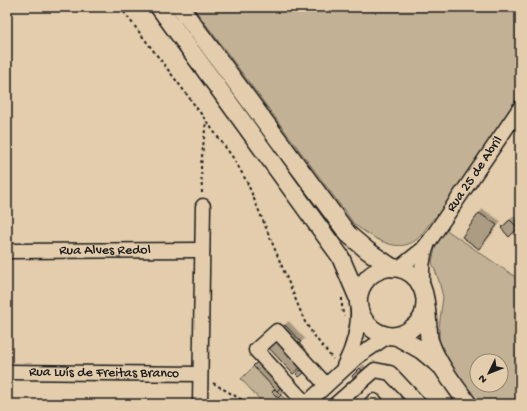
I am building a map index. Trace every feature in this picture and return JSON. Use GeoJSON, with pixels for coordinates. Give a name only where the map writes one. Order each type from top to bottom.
{"type":"FeatureCollection","features":[{"type":"Feature","properties":{"kind":"main road"},"geometry":{"type":"LineString","coordinates":[[159,7],[340,256],[353,300],[368,326],[377,333],[392,336],[432,358],[445,372],[468,404]]}},
{"type":"Feature","properties":{"kind":"main road"},"geometry":{"type":"LineString","coordinates":[[180,7],[348,234],[368,251],[395,268],[408,272],[416,279],[424,293],[429,340],[445,372]]}},
{"type":"Feature","properties":{"kind":"main road"},"geometry":{"type":"LineString","coordinates":[[353,300],[363,283],[369,277],[384,269],[395,268]]}},
{"type":"Feature","properties":{"kind":"main road"},"geometry":{"type":"LineString","coordinates":[[392,336],[408,332],[418,323],[424,312],[424,293]]}},
{"type":"Feature","properties":{"kind":"street","name":"Rua 25 de Abril"},"geometry":{"type":"LineString","coordinates":[[430,240],[520,108]]}},
{"type":"Feature","properties":{"kind":"street"},"geometry":{"type":"LineString","coordinates":[[200,404],[203,206]]}},
{"type":"Feature","properties":{"kind":"street"},"geometry":{"type":"LineString","coordinates":[[395,268],[419,253],[430,240]]}},
{"type":"Feature","properties":{"kind":"street"},"geometry":{"type":"LineString","coordinates":[[424,293],[422,266],[424,253],[430,240]]}},
{"type":"Feature","properties":{"kind":"street","name":"Rua Alves Redol"},"geometry":{"type":"LineString","coordinates":[[7,251],[202,250]]}},
{"type":"Feature","properties":{"kind":"street"},"geometry":{"type":"LineString","coordinates":[[326,385],[277,331],[256,350],[306,404],[326,385],[353,347],[358,328],[353,300]]}},
{"type":"Feature","properties":{"kind":"street"},"geometry":{"type":"LineString","coordinates":[[339,366],[392,336]]}},
{"type":"Feature","properties":{"kind":"street"},"geometry":{"type":"LineString","coordinates":[[336,404],[375,370],[390,372],[419,404]]}},
{"type":"Feature","properties":{"kind":"street","name":"Rua Luís de Freitas Branco"},"geometry":{"type":"LineString","coordinates":[[7,372],[200,374]]}},
{"type":"Feature","properties":{"kind":"street"},"geometry":{"type":"LineString","coordinates":[[371,404],[374,401],[377,404]]}},
{"type":"Feature","properties":{"kind":"path"},"geometry":{"type":"LineString","coordinates":[[120,7],[234,159],[247,182],[306,322],[315,337],[339,366]]}},
{"type":"Feature","properties":{"kind":"path"},"geometry":{"type":"LineString","coordinates":[[203,206],[201,165],[206,121]]}},
{"type":"Feature","properties":{"kind":"path"},"geometry":{"type":"LineString","coordinates":[[344,316],[342,309],[353,300]]}},
{"type":"Feature","properties":{"kind":"path"},"geometry":{"type":"LineString","coordinates":[[200,374],[249,404]]}},
{"type":"Feature","properties":{"kind":"shaded area"},"geometry":{"type":"Polygon","coordinates":[[[193,7],[520,7],[520,94],[436,219],[434,218],[416,240],[400,246],[392,245],[376,239],[355,225],[193,7]]]}},
{"type":"Feature","properties":{"kind":"shaded area"},"geometry":{"type":"Polygon","coordinates":[[[445,229],[520,280],[520,404],[478,404],[470,393],[509,393],[509,353],[469,353],[469,392],[447,363],[439,343],[439,327],[443,297],[432,262],[436,244],[445,229]]]}},
{"type":"Feature","properties":{"kind":"shaded area"},"geometry":{"type":"Polygon","coordinates":[[[254,366],[275,389],[272,392],[278,398],[281,395],[286,400],[282,404],[264,404],[241,379],[254,366]]]}},
{"type":"Feature","properties":{"kind":"building"},"geometry":{"type":"Polygon","coordinates":[[[479,213],[497,225],[479,249],[462,237],[479,213]]]}},
{"type":"Feature","properties":{"kind":"building"},"geometry":{"type":"Polygon","coordinates":[[[510,220],[518,228],[509,237],[501,228],[510,220]]]}},
{"type":"Feature","properties":{"kind":"building"},"geometry":{"type":"Polygon","coordinates":[[[285,325],[301,342],[296,346],[281,329],[285,325]]]}},
{"type":"Feature","properties":{"kind":"building"},"geometry":{"type":"Polygon","coordinates":[[[277,341],[301,367],[293,374],[269,348],[277,341]]]}},
{"type":"Feature","properties":{"kind":"building"},"geometry":{"type":"Polygon","coordinates":[[[260,359],[284,384],[277,391],[253,366],[260,359]]]}},
{"type":"Feature","properties":{"kind":"building"},"geometry":{"type":"Polygon","coordinates":[[[360,368],[362,371],[354,379],[352,376],[360,368]]]}},
{"type":"Feature","properties":{"kind":"building"},"geometry":{"type":"Polygon","coordinates":[[[301,370],[304,373],[299,377],[296,374],[301,370]]]}},
{"type":"Feature","properties":{"kind":"building"},"geometry":{"type":"Polygon","coordinates":[[[275,389],[281,395],[278,398],[272,392],[275,389]]]}}]}
